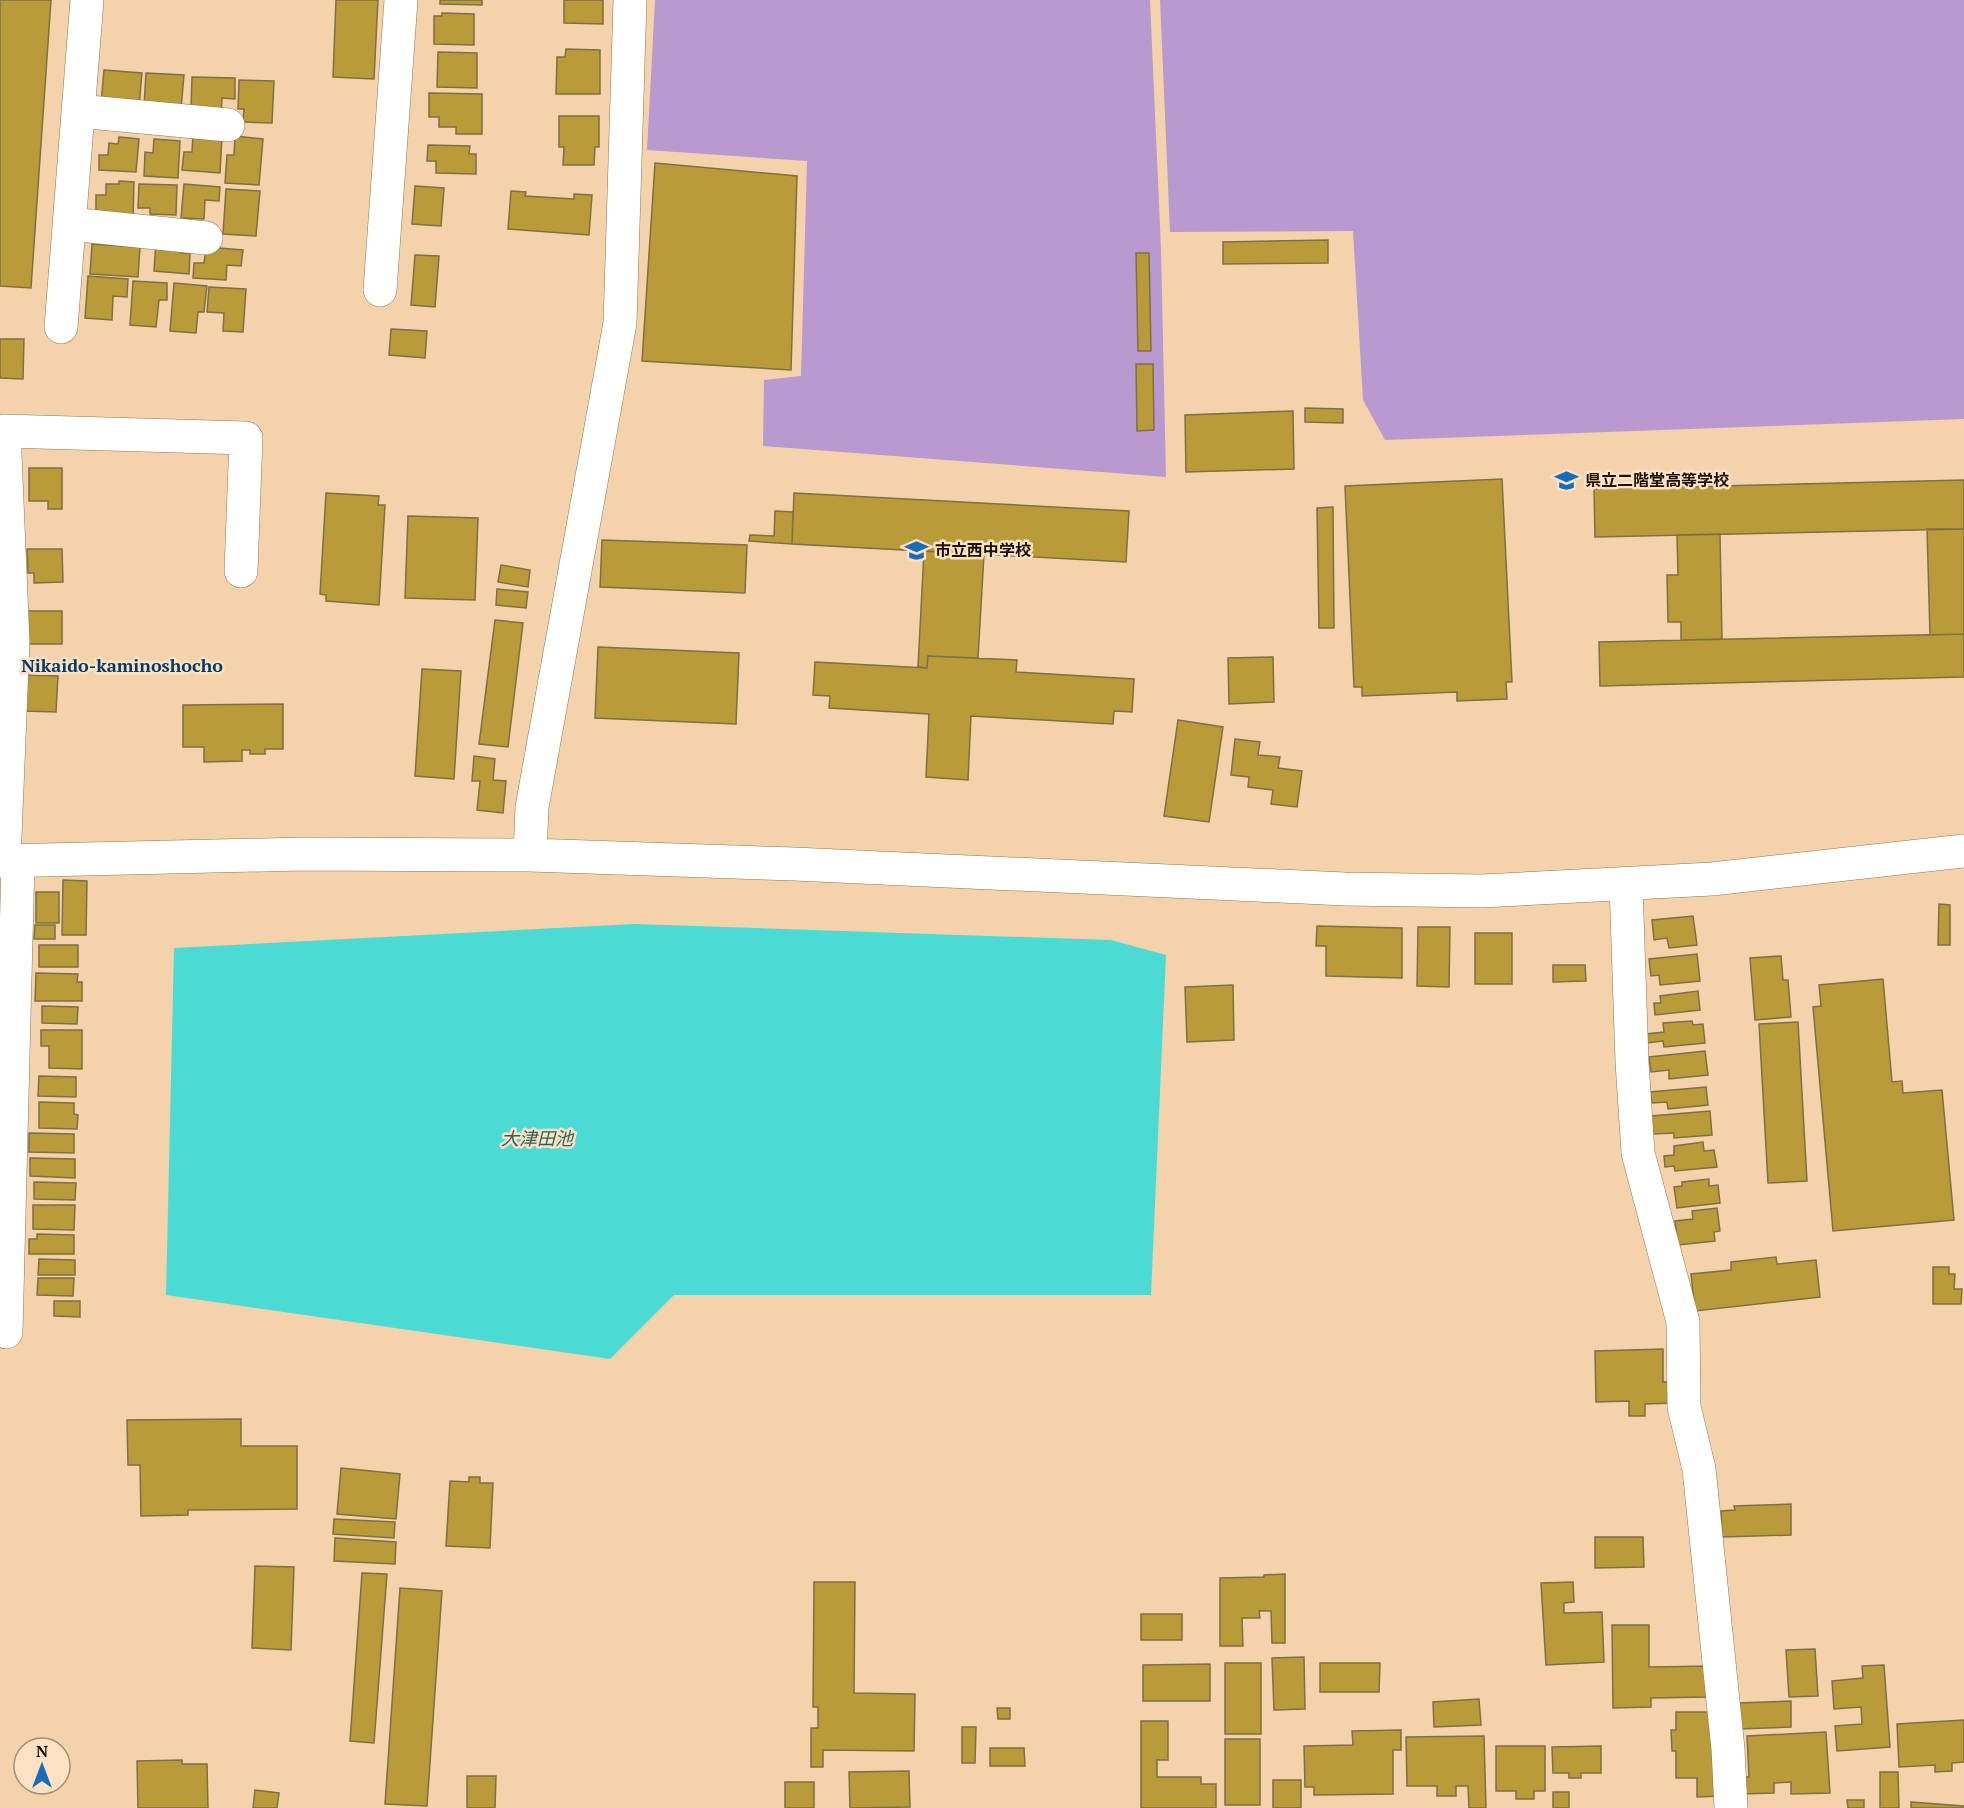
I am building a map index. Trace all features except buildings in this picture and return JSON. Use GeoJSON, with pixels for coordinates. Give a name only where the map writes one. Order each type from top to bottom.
{"type":"FeatureCollection","features":[{"type":"Feature","properties":{"kind":"street"},"geometry":{"type":"LineString","coordinates":[[61,327],[87,0]]}},
{"type":"Feature","properties":{"kind":"street"},"geometry":{"type":"LineString","coordinates":[[380,290],[401,0]]}},
{"type":"Feature","properties":{"kind":"street"},"geometry":{"type":"LineString","coordinates":[[530,855],[532,807],[620,323],[630,0]]}},
{"type":"Feature","properties":{"kind":"street"},"geometry":{"type":"LineString","coordinates":[[78,111],[228,125]]}},
{"type":"Feature","properties":{"kind":"street"},"geometry":{"type":"LineString","coordinates":[[70,224],[206,238]]}},
{"type":"Feature","properties":{"kind":"street"},"geometry":{"type":"LineString","coordinates":[[6,1332],[7,861],[13,642],[4,430],[246,438],[241,571]]}},
{"type":"Feature","properties":{"kind":"street"},"geometry":{"type":"LineString","coordinates":[[7,861],[303,854],[530,855],[794,864],[1345,889],[1482,891],[1712,879],[1964,851]]}},
{"type":"Feature","properties":{"kind":"street"},"geometry":{"type":"LineString","coordinates":[[1626,885],[1632,1062],[1638,1153],[1683,1322],[1684,1407],[1699,1469],[1728,1749],[1731,1808]]}},
{"type":"Feature","properties":{"kind":"shaded area"},"geometry":{"type":"Polygon","coordinates":[[[655,0],[1150,0],[1161,249],[1166,477],[763,446],[764,380],[801,376],[807,161],[647,150],[655,0]]]}},
{"type":"Feature","properties":{"kind":"shaded area"},"geometry":{"type":"Polygon","coordinates":[[[1160,0],[1964,0],[1964,419],[1385,440],[1363,400],[1353,231],[1170,232],[1160,0]]]}},
{"type":"Feature","properties":{"kind":"water","name":"大津田池"},"geometry":{"type":"Polygon","coordinates":[[[634,924],[1111,940],[1166,955],[1151,1295],[674,1295],[610,1359],[166,1295],[174,948],[634,924]]]}},
{"type":"Feature","properties":{"kind":"place","name":"県立二階堂高等学校"},"geometry":{"type":"Point","coordinates":[1567,480]}},
{"type":"Feature","properties":{"kind":"place","name":"市立西中学校"},"geometry":{"type":"Point","coordinates":[917,550]}},
{"type":"Feature","properties":{"kind":"district","name":"Nikaido-kaminoshocho"},"geometry":{"type":"Point","coordinates":[122,665]}}]}
